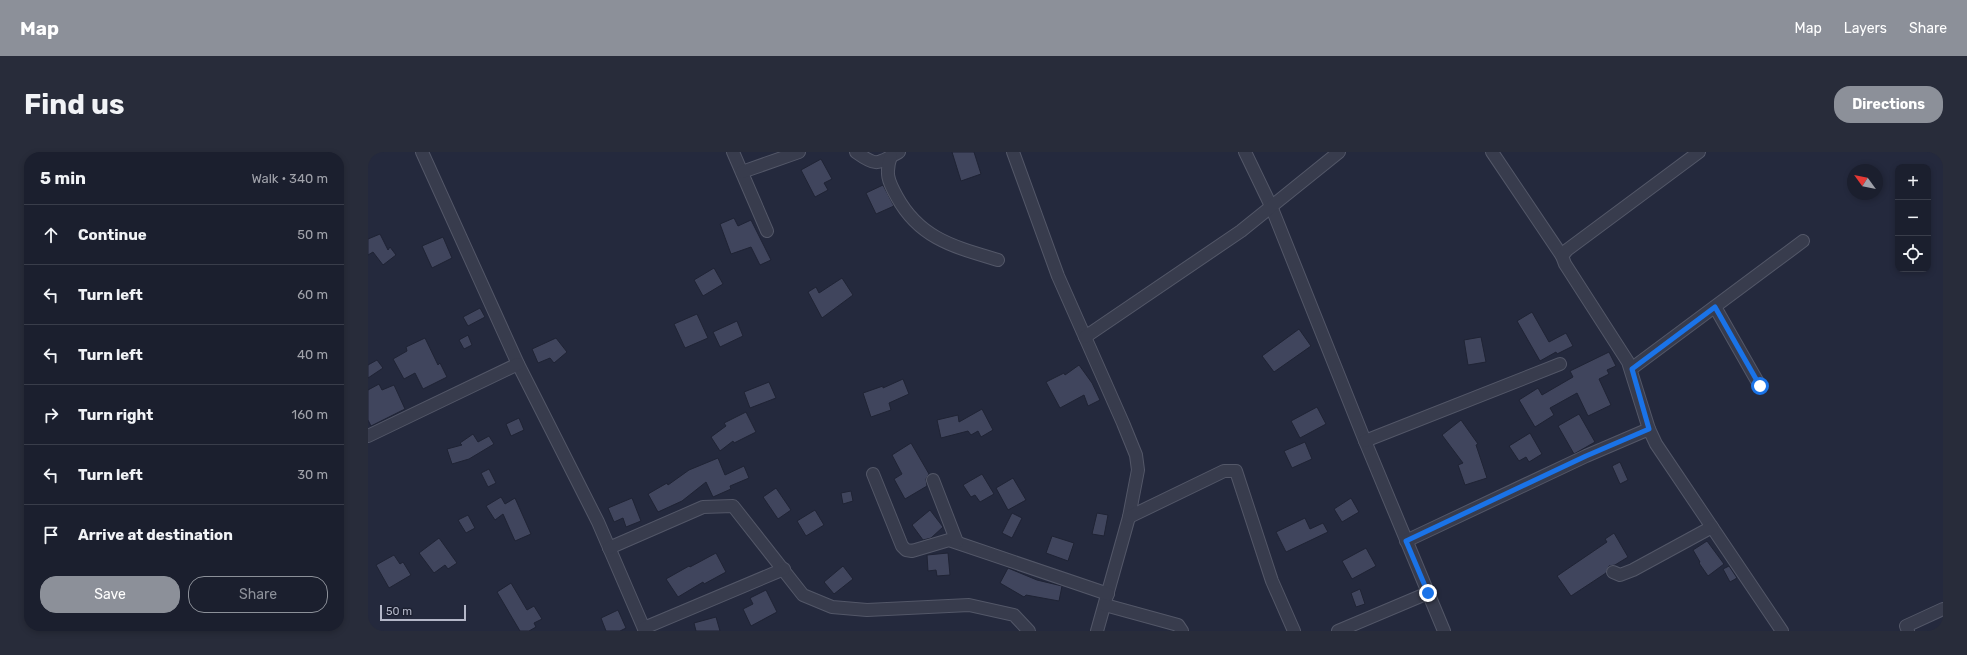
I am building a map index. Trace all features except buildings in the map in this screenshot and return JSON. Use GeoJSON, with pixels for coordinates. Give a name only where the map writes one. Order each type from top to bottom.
{"type":"FeatureCollection","features":[{"type":"Feature","properties":{"kind":"street"},"geometry":{"type":"LineString","coordinates":[[733,152],[767,231]]}},
{"type":"Feature","properties":{"kind":"street"},"geometry":{"type":"LineString","coordinates":[[742,172],[799,152]]}},
{"type":"Feature","properties":{"kind":"street"},"geometry":{"type":"LineString","coordinates":[[856,152],[876,163],[895,154]]}},
{"type":"Feature","properties":{"kind":"street"},"geometry":{"type":"LineString","coordinates":[[1013,152],[1058,276],[1136,455],[1138,470],[1129,517],[1097,631]]}},
{"type":"Feature","properties":{"kind":"street"},"geometry":{"type":"LineString","coordinates":[[1245,152],[1271,206],[1364,441],[1444,631]]}},
{"type":"Feature","properties":{"kind":"street"},"geometry":{"type":"LineString","coordinates":[[1085,337],[1241,231],[1339,152]]}},
{"type":"Feature","properties":{"kind":"street"},"geometry":{"type":"LineString","coordinates":[[1492,152],[1562,256],[1565,264],[1632,369],[1649,429],[1656,444],[1782,631]]}},
{"type":"Feature","properties":{"kind":"street"},"geometry":{"type":"LineString","coordinates":[[1562,256],[1567,250],[1699,152]]}},
{"type":"Feature","properties":{"kind":"street"},"geometry":{"type":"LineString","coordinates":[[426,153],[518,364],[598,522],[645,629],[784,569]]}},
{"type":"Feature","properties":{"kind":"street"},"geometry":{"type":"LineString","coordinates":[[895,154],[887,167],[889,179],[903,207],[919,227],[937,238],[998,260]]}},
{"type":"Feature","properties":{"kind":"street"},"geometry":{"type":"LineString","coordinates":[[1632,369],[1803,241]]}},
{"type":"Feature","properties":{"kind":"street"},"geometry":{"type":"LineString","coordinates":[[1715,307],[1760,386]]}},
{"type":"Feature","properties":{"kind":"street"},"geometry":{"type":"LineString","coordinates":[[368,436],[518,364]]}},
{"type":"Feature","properties":{"kind":"street"},"geometry":{"type":"LineString","coordinates":[[1364,441],[1560,364]]}},
{"type":"Feature","properties":{"kind":"street"},"geometry":{"type":"LineString","coordinates":[[1406,541],[1586,456],[1649,429]]}},
{"type":"Feature","properties":{"kind":"street"},"geometry":{"type":"LineString","coordinates":[[1129,517],[1224,471],[1236,471],[1272,581],[1294,631]]}},
{"type":"Feature","properties":{"kind":"street"},"geometry":{"type":"LineString","coordinates":[[873,474],[902,546],[906,550],[912,551],[941,541],[948,540],[956,542],[1178,625],[1182,631]]}},
{"type":"Feature","properties":{"kind":"street"},"geometry":{"type":"LineString","coordinates":[[933,480],[956,542]]}},
{"type":"Feature","properties":{"kind":"street"},"geometry":{"type":"LineString","coordinates":[[609,548],[703,507],[733,506],[803,595],[832,607],[867,610],[969,606],[1014,615],[1029,631]]}},
{"type":"Feature","properties":{"kind":"street"},"geometry":{"type":"LineString","coordinates":[[1613,572],[1620,575],[1633,570],[1712,527]]}},
{"type":"Feature","properties":{"kind":"street"},"geometry":{"type":"LineString","coordinates":[[1338,631],[1428,593]]}},
{"type":"Feature","properties":{"kind":"street"},"geometry":{"type":"LineString","coordinates":[[1904,629],[1943,610]]}},
{"type":"Feature","properties":{"kind":"route"},"geometry":{"type":"LineString","coordinates":[[1428,593],[1406,541],[1586,456],[1649,429],[1632,369],[1715,307],[1760,386]]}}]}
